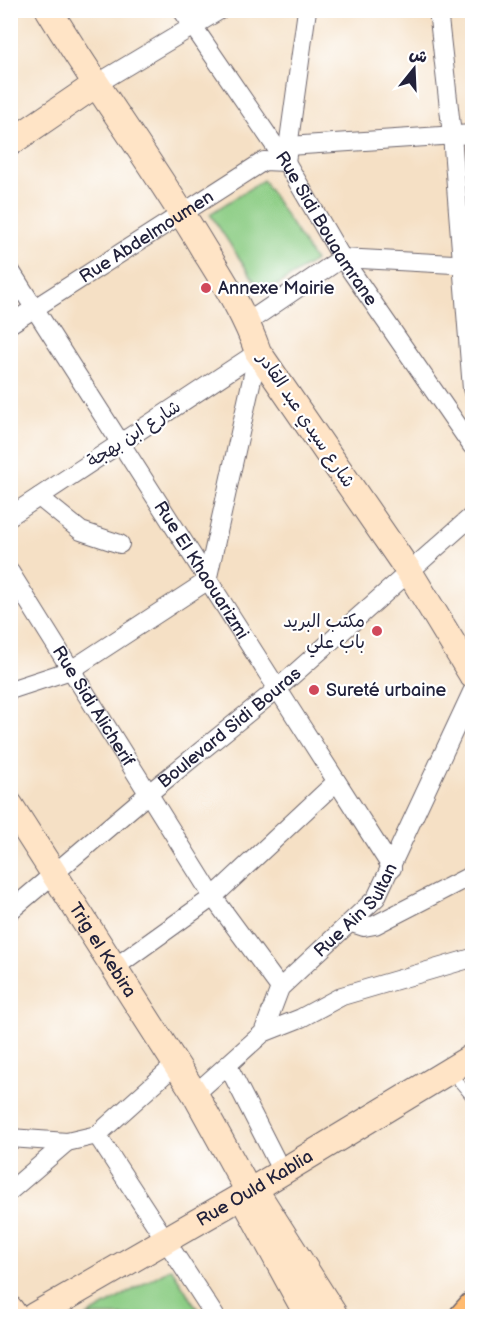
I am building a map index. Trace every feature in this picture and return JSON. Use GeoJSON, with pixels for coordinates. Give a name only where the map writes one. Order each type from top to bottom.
{"type":"FeatureCollection","features":[{"type":"Feature","properties":{"kind":"main road"},"geometry":{"type":"LineString","coordinates":[[464,1317],[472,1307]]}},
{"type":"Feature","properties":{"kind":"street","name":"شارع سيدي عبد القادر"},"geometry":{"type":"LineString","coordinates":[[49,10],[95,85],[183,214],[248,322],[258,352],[410,573],[472,675]]}},
{"type":"Feature","properties":{"kind":"street","name":"Rue Sidi Bouaamrane"},"geometry":{"type":"LineString","coordinates":[[182,10],[279,155],[342,258],[472,446]]}},
{"type":"Feature","properties":{"kind":"street"},"geometry":{"type":"LineString","coordinates":[[10,143],[95,85],[194,29],[220,10]]}},
{"type":"Feature","properties":{"kind":"street"},"geometry":{"type":"LineString","coordinates":[[307,10],[279,155],[472,134]]}},
{"type":"Feature","properties":{"kind":"street"},"geometry":{"type":"LineString","coordinates":[[438,10],[468,265],[472,389]]}},
{"type":"Feature","properties":{"kind":"street","name":"Rue Abdelmoumen"},"geometry":{"type":"LineString","coordinates":[[10,324],[279,155]]}},
{"type":"Feature","properties":{"kind":"street"},"geometry":{"type":"LineString","coordinates":[[248,322],[342,258],[468,265]]}},
{"type":"Feature","properties":{"kind":"street","name":"Rue El Khaouarizmi"},"geometry":{"type":"LineString","coordinates":[[10,270],[276,690],[392,868]]}},
{"type":"Feature","properties":{"kind":"street"},"geometry":{"type":"LineString","coordinates":[[10,690],[71,669],[207,581],[258,352]]}},
{"type":"Feature","properties":{"kind":"street","name":"شارع ابن بهجة"},"geometry":{"type":"LineString","coordinates":[[10,516],[258,352]]}},
{"type":"Feature","properties":{"kind":"street"},"geometry":{"type":"LineString","coordinates":[[39,497],[81,531],[120,544]]}},
{"type":"Feature","properties":{"kind":"street","name":"Boulevard Sidi Bouras"},"geometry":{"type":"LineString","coordinates":[[10,911],[148,794],[276,690],[472,516]]}},
{"type":"Feature","properties":{"kind":"street","name":"Rue Sidi Alicherif"},"geometry":{"type":"LineString","coordinates":[[10,572],[213,897],[280,988]]}},
{"type":"Feature","properties":{"kind":"street","name":"Rue Ain Sultan"},"geometry":{"type":"LineString","coordinates":[[195,1095],[262,1034],[280,988],[352,923],[376,898],[392,868],[472,692]]}},
{"type":"Feature","properties":{"kind":"street"},"geometry":{"type":"LineString","coordinates":[[114,968],[213,897],[336,782]]}},
{"type":"Feature","properties":{"kind":"street","name":"Trig el Kebira"},"geometry":{"type":"LineString","coordinates":[[10,805],[176,1064],[253,1200]]}},
{"type":"Feature","properties":{"kind":"street"},"geometry":{"type":"LineString","coordinates":[[352,923],[364,927],[375,926],[472,875]]}},
{"type":"Feature","properties":{"kind":"street"},"geometry":{"type":"LineString","coordinates":[[262,1034],[301,1018],[342,996],[472,958]]}},
{"type":"Feature","properties":{"kind":"street","name":"Rue Ould Kablia"},"geometry":{"type":"LineString","coordinates":[[34,1317],[253,1200],[463,1082],[472,1057]]}},
{"type":"Feature","properties":{"kind":"street"},"geometry":{"type":"LineString","coordinates":[[10,1138],[67,1142],[97,1135],[176,1064]]}},
{"type":"Feature","properties":{"kind":"street"},"geometry":{"type":"LineString","coordinates":[[228,1065],[282,1172]]}},
{"type":"Feature","properties":{"kind":"street","name":"Rue Ould Kablia"},"geometry":{"type":"LineString","coordinates":[[253,1200],[282,1172],[463,1082]]}},
{"type":"Feature","properties":{"kind":"street"},"geometry":{"type":"LineString","coordinates":[[97,1135],[215,1317]]}},
{"type":"Feature","properties":{"kind":"street"},"geometry":{"type":"LineString","coordinates":[[10,1191],[67,1142]]}},
{"type":"Feature","properties":{"kind":"street"},"geometry":{"type":"LineString","coordinates":[[253,1200],[308,1317]]}},
{"type":"Feature","properties":{"kind":"street"},"geometry":{"type":"LineString","coordinates":[[253,1200],[335,1317]]}},
{"type":"Feature","properties":{"kind":"street","name":"Rue Ould Kablia"},"geometry":{"type":"LineString","coordinates":[[63,1317],[169,1245]]}},
{"type":"Feature","properties":{"kind":"street"},"geometry":{"type":"LineString","coordinates":[[10,1309],[15,1317]]}},
{"type":"Feature","properties":{"kind":"green space"},"geometry":{"type":"Polygon","coordinates":[[[263,180],[315,261],[263,294],[210,214],[263,180]]]}},
{"type":"Feature","properties":{"kind":"green space"},"geometry":{"type":"Polygon","coordinates":[[[171,1268],[202,1316],[87,1316],[171,1268]]]}},
{"type":"Feature","properties":{"kind":"place","name":"Annexe Mairie"},"geometry":{"type":"Point","coordinates":[206,288]}},
{"type":"Feature","properties":{"kind":"place","name":"مكتب البريد باب علي"},"geometry":{"type":"Point","coordinates":[377,631]}},
{"type":"Feature","properties":{"kind":"place","name":"Sureté urbaine"},"geometry":{"type":"Point","coordinates":[314,690]}}]}
